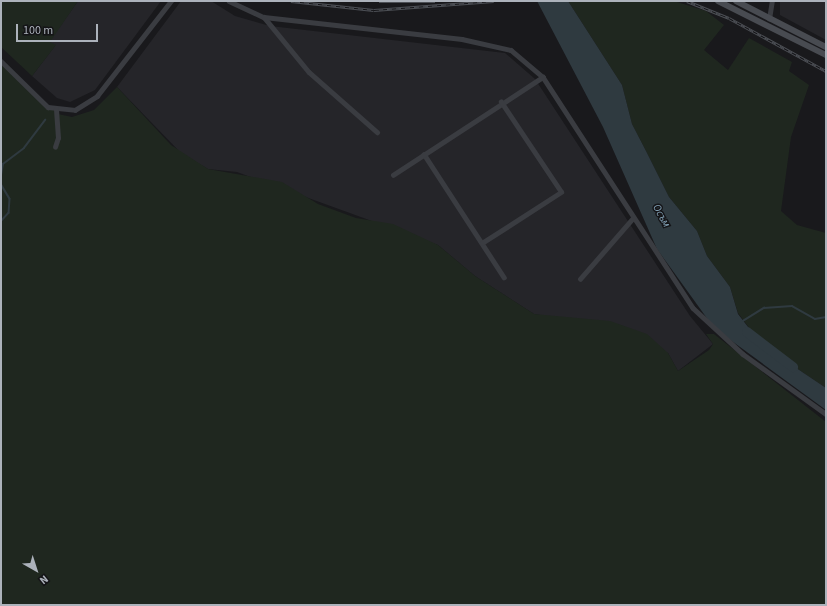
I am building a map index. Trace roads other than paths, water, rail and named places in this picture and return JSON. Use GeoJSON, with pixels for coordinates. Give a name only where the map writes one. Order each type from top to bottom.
{"type":"FeatureCollection","features":[{"type":"Feature","properties":{"kind":"main road"},"geometry":{"type":"LineString","coordinates":[[718,1],[826,56]]}},
{"type":"Feature","properties":{"kind":"main road"},"geometry":{"type":"LineString","coordinates":[[736,1],[826,47]]}},
{"type":"Feature","properties":{"kind":"street"},"geometry":{"type":"LineString","coordinates":[[1,61],[40,101],[56,110],[75,110],[97,96],[171,1]]}},
{"type":"Feature","properties":{"kind":"street"},"geometry":{"type":"LineString","coordinates":[[229,1],[264,17],[492,44],[511,50],[543,77],[633,218],[706,322],[826,414]]}},
{"type":"Feature","properties":{"kind":"street"},"geometry":{"type":"LineString","coordinates":[[766,25],[769,18],[772,1]]}},
{"type":"Feature","properties":{"kind":"street"},"geometry":{"type":"LineString","coordinates":[[264,17],[309,72],[377,132]]}},
{"type":"Feature","properties":{"kind":"street"},"geometry":{"type":"LineString","coordinates":[[393,175],[501,102],[543,77]]}},
{"type":"Feature","properties":{"kind":"street"},"geometry":{"type":"LineString","coordinates":[[482,243],[561,192],[501,102]]}},
{"type":"Feature","properties":{"kind":"street"},"geometry":{"type":"LineString","coordinates":[[55,147],[58,138],[56,110]]}},
{"type":"Feature","properties":{"kind":"street"},"geometry":{"type":"LineString","coordinates":[[424,154],[504,277]]}},
{"type":"Feature","properties":{"kind":"street"},"geometry":{"type":"LineString","coordinates":[[580,279],[633,218]]}},
{"type":"Feature","properties":{"kind":"water"},"geometry":{"type":"Polygon","coordinates":[[[537,1],[568,1],[622,85],[632,124],[669,197],[697,231],[707,256],[730,287],[738,314],[762,345],[826,388],[826,410],[714,328],[657,249],[603,127],[537,1]]]}},
{"type":"Feature","properties":{"kind":"waterway"},"geometry":{"type":"LineString","coordinates":[[1,175],[3,164],[24,148],[45,120]]}},
{"type":"Feature","properties":{"kind":"waterway"},"geometry":{"type":"LineString","coordinates":[[1,184],[10,199],[9,213],[1,222]]}},
{"type":"Feature","properties":{"kind":"waterway"},"geometry":{"type":"LineString","coordinates":[[743,321],[764,308],[792,306],[815,319],[826,317]]}},
{"type":"Feature","properties":{"kind":"waterway","name":"Осъм"},"geometry":{"type":"LineString","coordinates":[[747,332],[793,367]]}},
{"type":"Feature","properties":{"kind":"railway"},"geometry":{"type":"LineString","coordinates":[[291,1],[374,10],[494,1]]}},
{"type":"Feature","properties":{"kind":"railway"},"geometry":{"type":"LineString","coordinates":[[379,1],[435,1]]}},
{"type":"Feature","properties":{"kind":"railway"},"geometry":{"type":"LineString","coordinates":[[687,1],[729,18],[826,71]]}}]}
